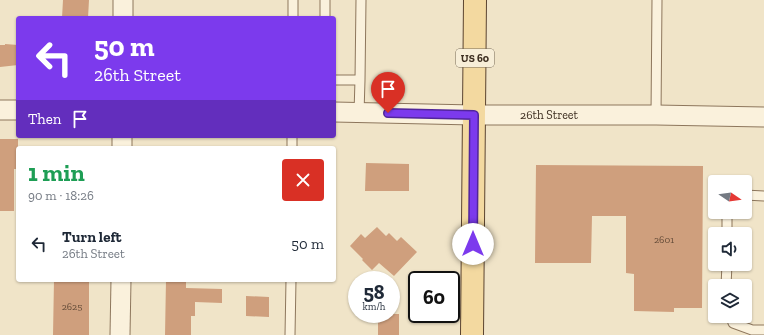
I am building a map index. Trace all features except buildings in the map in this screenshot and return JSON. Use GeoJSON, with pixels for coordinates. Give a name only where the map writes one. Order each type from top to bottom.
{"type":"FeatureCollection","features":[{"type":"Feature","properties":{"kind":"main road","name":"US 60"},"geometry":{"type":"LineString","coordinates":[[472,335],[475,0]]}},
{"type":"Feature","properties":{"kind":"street"},"geometry":{"type":"LineString","coordinates":[[123,0],[123,16]]}},
{"type":"Feature","properties":{"kind":"street"},"geometry":{"type":"LineString","coordinates":[[0,110],[16,110]]}},
{"type":"Feature","properties":{"kind":"street","name":"26th Street"},"geometry":{"type":"LineString","coordinates":[[336,112],[474,115],[656,115],[764,117]]}},
{"type":"Feature","properties":{"kind":"street"},"geometry":{"type":"LineString","coordinates":[[120,335],[121,282]]}},
{"type":"Feature","properties":{"kind":"lane"},"geometry":{"type":"LineString","coordinates":[[293,0],[293,16]]}},
{"type":"Feature","properties":{"kind":"lane"},"geometry":{"type":"LineString","coordinates":[[325,16],[326,0]]}},
{"type":"Feature","properties":{"kind":"lane"},"geometry":{"type":"LineString","coordinates":[[359,113],[361,0]]}},
{"type":"Feature","properties":{"kind":"lane"},"geometry":{"type":"LineString","coordinates":[[656,115],[658,0]]}},
{"type":"Feature","properties":{"kind":"lane"},"geometry":{"type":"LineString","coordinates":[[336,80],[360,80]]}},
{"type":"Feature","properties":{"kind":"lane"},"geometry":{"type":"LineString","coordinates":[[752,195],[764,196]]}},
{"type":"Feature","properties":{"kind":"lane"},"geometry":{"type":"LineString","coordinates":[[290,335],[291,282]]}},
{"type":"Feature","properties":{"kind":"lane"},"geometry":{"type":"LineString","coordinates":[[733,323],[752,330],[764,330]]}},
{"type":"Feature","properties":{"kind":"route"},"geometry":{"type":"LineString","coordinates":[[388,113],[474,115],[473,244]]}}]}
